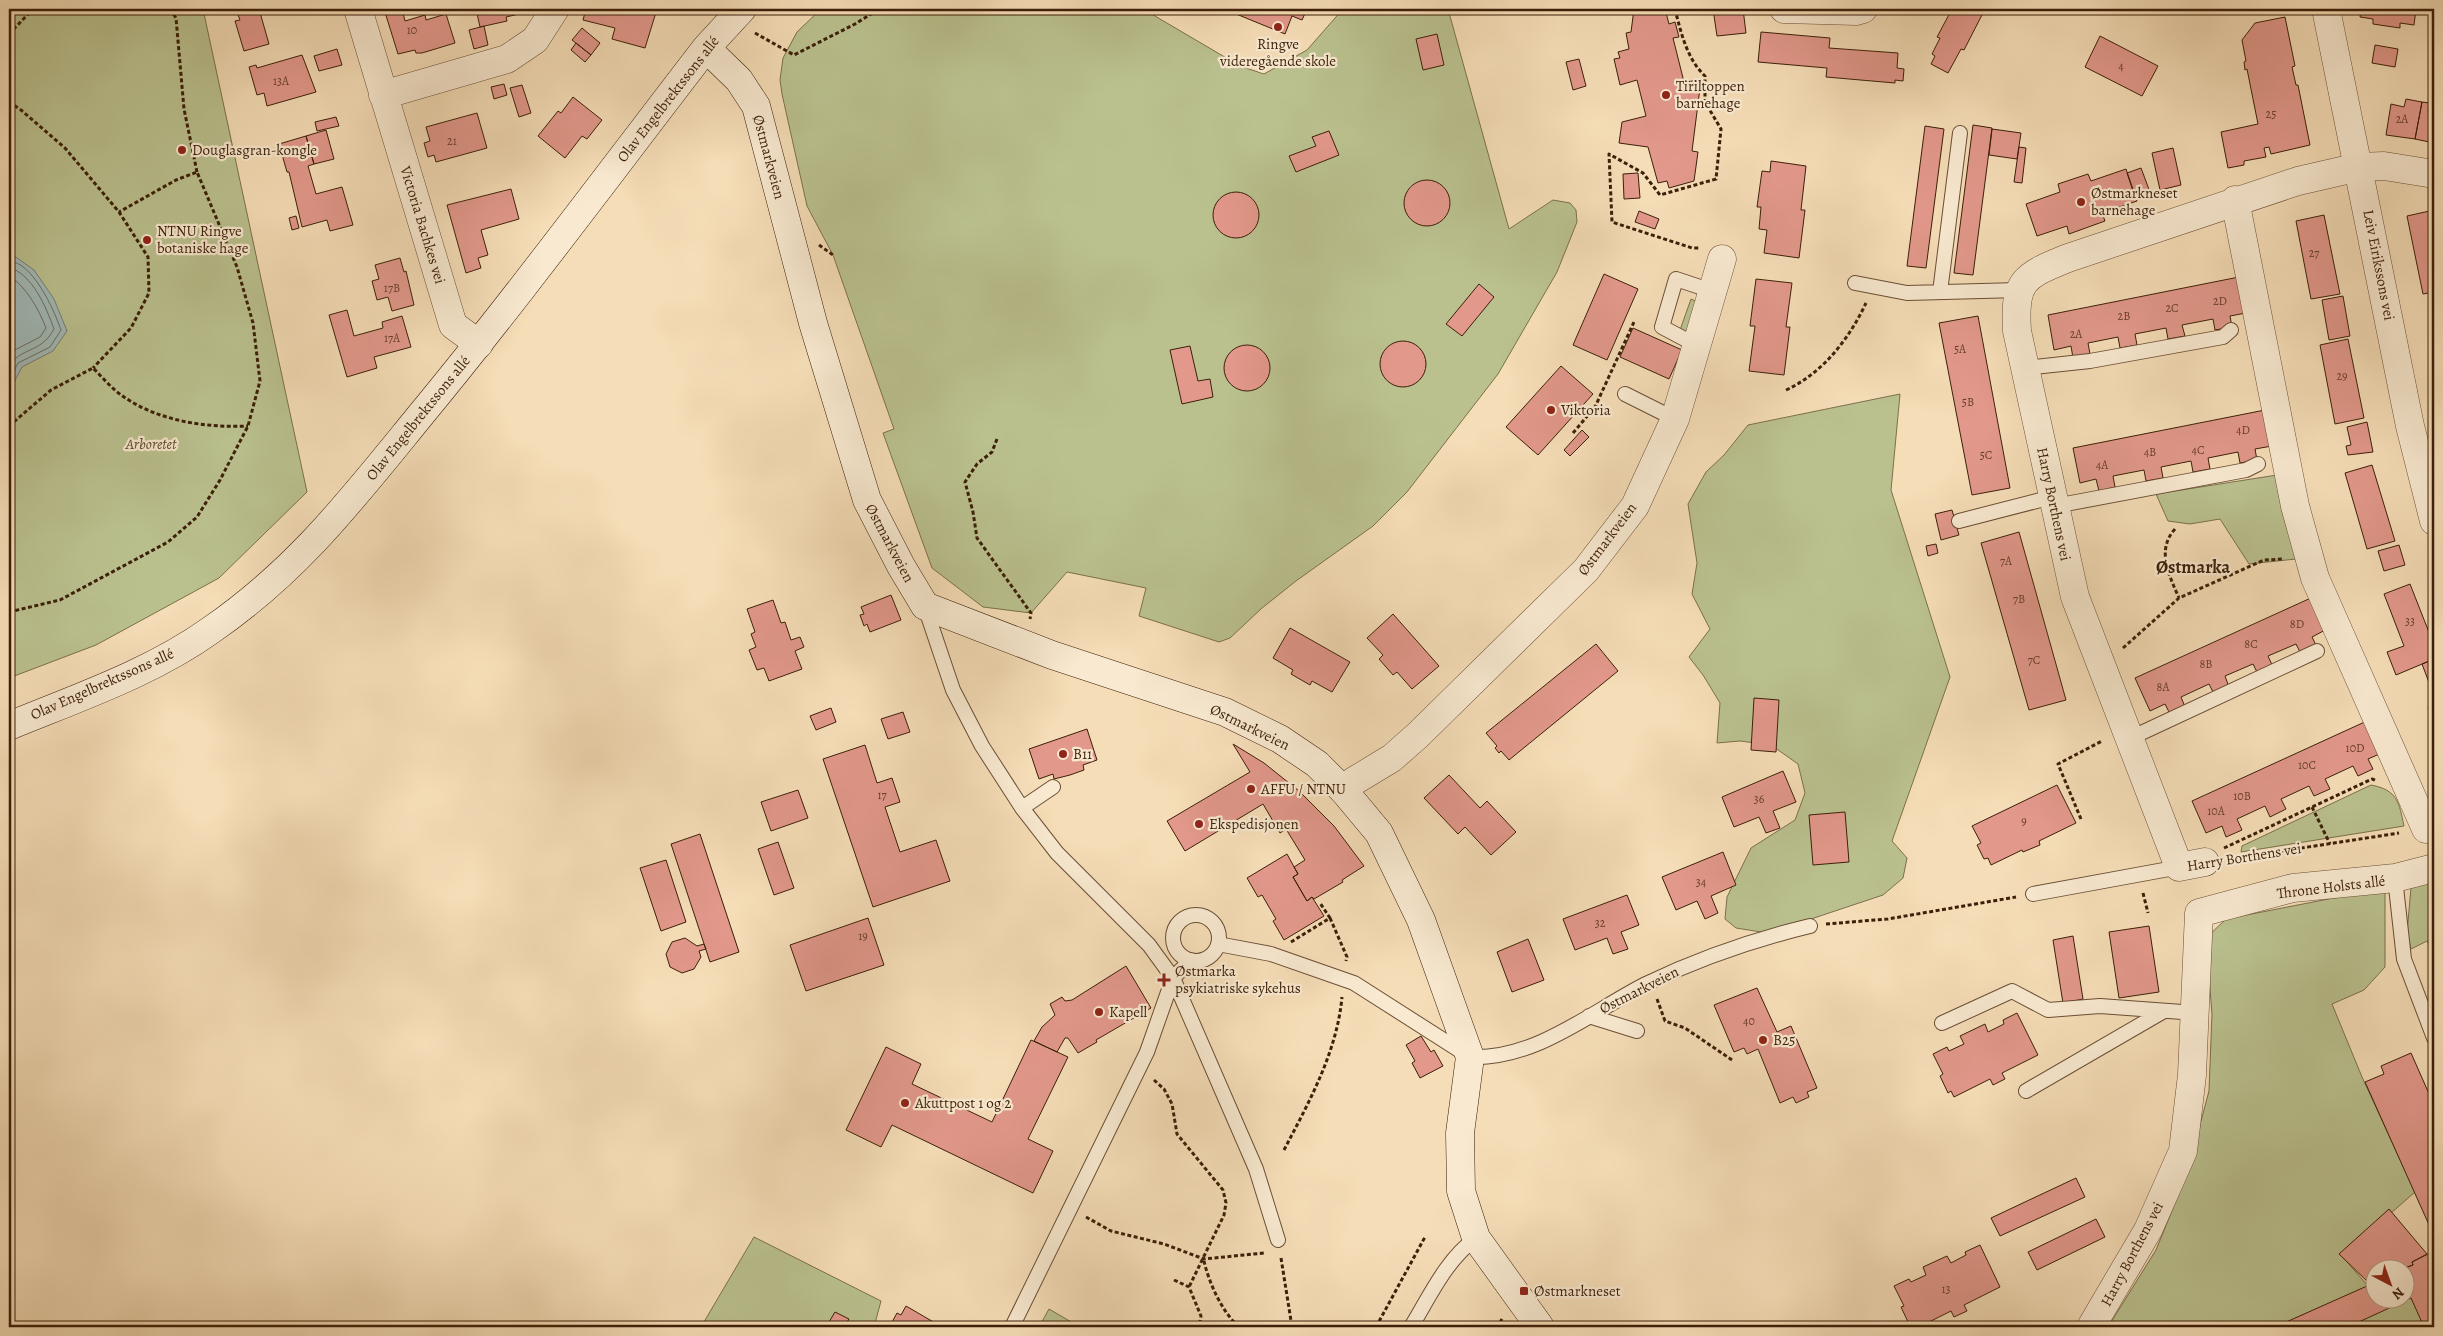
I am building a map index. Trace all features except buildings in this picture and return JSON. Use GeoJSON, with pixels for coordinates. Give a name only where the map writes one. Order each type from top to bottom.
{"type":"FeatureCollection","features":[{"type":"Feature","properties":{"kind":"street","name":"Victoria Bachkes vei"},"geometry":{"type":"LineString","coordinates":[[358,9],[453,325],[479,344]]}},
{"type":"Feature","properties":{"kind":"street"},"geometry":{"type":"LineString","coordinates":[[383,95],[507,59],[535,40],[555,9]]}},
{"type":"Feature","properties":{"kind":"street"},"geometry":{"type":"LineString","coordinates":[[1784,9],[1856,11],[1862,9]]}},
{"type":"Feature","properties":{"kind":"street","name":"Leiv Eirikssons vei"},"geometry":{"type":"LineString","coordinates":[[2326,9],[2410,426],[2434,521]]}},
{"type":"Feature","properties":{"kind":"street","name":"Olav Engelbrektssons allé"},"geometry":{"type":"LineString","coordinates":[[9,726],[73,700],[169,655],[209,632],[262,592],[324,533],[479,344],[706,48],[747,20]]}},
{"type":"Feature","properties":{"kind":"street","name":"Østmarkveien"},"geometry":{"type":"LineString","coordinates":[[706,48],[739,80],[756,106],[813,323],[867,500],[901,566],[925,606],[1052,655],[1225,712],[1280,739],[1317,764],[1344,791],[1379,834],[1400,874],[1420,920],[1470,1057],[1460,1133],[1461,1192],[1476,1238],[1540,1327]]}},
{"type":"Feature","properties":{"kind":"street"},"geometry":{"type":"LineString","coordinates":[[2019,290],[2026,279],[2045,268],[2236,200],[2298,181],[2359,168],[2384,166],[2434,174]]}},
{"type":"Feature","properties":{"kind":"street"},"geometry":{"type":"LineString","coordinates":[[2236,200],[2295,506],[2315,578],[2426,829]]}},
{"type":"Feature","properties":{"kind":"street","name":"Østmarkveien"},"geometry":{"type":"LineString","coordinates":[[1344,791],[1354,781],[1392,758],[1418,735],[1586,570],[1635,506],[1675,419],[1712,291],[1714,254]]}},
{"type":"Feature","properties":{"kind":"street","name":"Harry Borthens vei"},"geometry":{"type":"LineString","coordinates":[[2019,290],[2016,305],[2017,330],[2075,597],[2201,860]]}},
{"type":"Feature","properties":{"kind":"street","name":"Throne Holsts allé"},"geometry":{"type":"LineString","coordinates":[[2199,913],[2293,888],[2395,878],[2434,868]]}},
{"type":"Feature","properties":{"kind":"street","name":"Harry Borthens vei"},"geometry":{"type":"LineString","coordinates":[[2091,1327],[2148,1230],[2183,1151],[2192,1075],[2199,913]]}},
{"type":"Feature","properties":{"kind":"lane"},"geometry":{"type":"LineString","coordinates":[[1940,292],[1960,133]]}},
{"type":"Feature","properties":{"kind":"lane"},"geometry":{"type":"LineString","coordinates":[[1696,345],[1662,327],[1676,279],[1712,291]]}},
{"type":"Feature","properties":{"kind":"lane"},"geometry":{"type":"LineString","coordinates":[[1855,283],[1907,293],[2019,290]]}},
{"type":"Feature","properties":{"kind":"lane"},"geometry":{"type":"LineString","coordinates":[[2025,368],[2090,361],[2223,336],[2231,330]]}},
{"type":"Feature","properties":{"kind":"lane"},"geometry":{"type":"LineString","coordinates":[[1625,394],[1675,419]]}},
{"type":"Feature","properties":{"kind":"lane"},"geometry":{"type":"LineString","coordinates":[[1960,521],[2053,502],[2246,470],[2258,464]]}},
{"type":"Feature","properties":{"kind":"lane"},"geometry":{"type":"LineString","coordinates":[[925,606],[953,690],[982,746],[1022,808],[1057,853],[1149,945],[1172,978],[1256,1169],[1279,1246]]}},
{"type":"Feature","properties":{"kind":"lane"},"geometry":{"type":"LineString","coordinates":[[2139,734],[2317,651]]}},
{"type":"Feature","properties":{"kind":"lane"},"geometry":{"type":"LineString","coordinates":[[1022,808],[1053,787]]}},
{"type":"Feature","properties":{"kind":"lane"},"geometry":{"type":"LineString","coordinates":[[2034,894],[2201,860]]}},
{"type":"Feature","properties":{"kind":"lane"},"geometry":{"type":"LineString","coordinates":[[2395,878],[2404,958],[2434,1038]]}},
{"type":"Feature","properties":{"kind":"lane"},"geometry":{"type":"LineString","coordinates":[[1192,916],[1207,918],[1217,929],[1218,944],[1215,951],[1206,959],[1191,960],[1178,952],[1174,945],[1175,930],[1185,918],[1192,916]]}},
{"type":"Feature","properties":{"kind":"lane","name":"Østmarkveien"},"geometry":{"type":"LineString","coordinates":[[1470,1057],[1490,1058],[1534,1045],[1650,982],[1728,948],[1810,926]]}},
{"type":"Feature","properties":{"kind":"lane"},"geometry":{"type":"LineString","coordinates":[[1218,944],[1271,954],[1354,983],[1470,1057]]}},
{"type":"Feature","properties":{"kind":"lane"},"geometry":{"type":"LineString","coordinates":[[1012,1327],[1147,1052],[1172,978],[1191,960]]}},
{"type":"Feature","properties":{"kind":"lane"},"geometry":{"type":"LineString","coordinates":[[1942,1023],[2012,991],[2048,1010],[2100,1006],[2196,1013]]}},
{"type":"Feature","properties":{"kind":"lane"},"geometry":{"type":"LineString","coordinates":[[2026,1091],[2164,1011]]}},
{"type":"Feature","properties":{"kind":"lane"},"geometry":{"type":"LineString","coordinates":[[1589,1016],[1637,1031]]}},
{"type":"Feature","properties":{"kind":"lane"},"geometry":{"type":"LineString","coordinates":[[1411,1327],[1434,1286],[1463,1247],[1476,1238]]}},
{"type":"Feature","properties":{"kind":"path"},"geometry":{"type":"LineString","coordinates":[[9,34],[33,9]]}},
{"type":"Feature","properties":{"kind":"path"},"geometry":{"type":"LineString","coordinates":[[9,612],[60,600],[168,542],[197,517],[220,480],[248,426],[260,382],[253,323],[237,268],[197,172],[184,109],[176,18],[170,9]]}},
{"type":"Feature","properties":{"kind":"path"},"geometry":{"type":"LineString","coordinates":[[747,20],[794,55],[855,24],[879,9]]}},
{"type":"Feature","properties":{"kind":"path"},"geometry":{"type":"LineString","coordinates":[[1675,9],[1687,49],[1695,66],[1706,76],[1705,102],[1721,129],[1716,179],[1660,195],[1643,173],[1609,154],[1612,222],[1714,254]]}},
{"type":"Feature","properties":{"kind":"path"},"geometry":{"type":"LineString","coordinates":[[9,102],[65,148],[119,212],[148,257],[149,293],[131,328],[93,368],[52,390],[9,426]]}},
{"type":"Feature","properties":{"kind":"path"},"geometry":{"type":"LineString","coordinates":[[119,212],[176,180],[197,172]]}},
{"type":"Feature","properties":{"kind":"path"},"geometry":{"type":"LineString","coordinates":[[1786,390],[1805,382],[1839,348],[1859,319],[1874,286]]}},
{"type":"Feature","properties":{"kind":"path"},"geometry":{"type":"LineString","coordinates":[[1573,433],[1595,407],[1634,322]]}},
{"type":"Feature","properties":{"kind":"path"},"geometry":{"type":"LineString","coordinates":[[93,368],[123,397],[152,413],[188,422],[248,426]]}},
{"type":"Feature","properties":{"kind":"path"},"geometry":{"type":"LineString","coordinates":[[998,439],[992,452],[977,464],[965,482],[973,512],[977,538],[1031,613],[1029,621]]}},
{"type":"Feature","properties":{"kind":"path"},"geometry":{"type":"LineString","coordinates":[[2175,529],[2167,538],[2165,546],[2166,562],[2179,598]]}},
{"type":"Feature","properties":{"kind":"path"},"geometry":{"type":"LineString","coordinates":[[2116,654],[2179,598],[2264,560],[2309,558]]}},
{"type":"Feature","properties":{"kind":"path"},"geometry":{"type":"LineString","coordinates":[[2081,819],[2058,764],[2110,737]]}},
{"type":"Feature","properties":{"kind":"path"},"geometry":{"type":"LineString","coordinates":[[2201,860],[2372,779],[2410,792]]}},
{"type":"Feature","properties":{"kind":"path"},"geometry":{"type":"LineString","coordinates":[[2312,807],[2330,844]]}},
{"type":"Feature","properties":{"kind":"path","name":"Harry Borthens vei"},"geometry":{"type":"LineString","coordinates":[[2201,860],[2330,844],[2426,829]]}},
{"type":"Feature","properties":{"kind":"path"},"geometry":{"type":"LineString","coordinates":[[1810,926],[1888,919],[2034,894]]}},
{"type":"Feature","properties":{"kind":"path"},"geometry":{"type":"LineString","coordinates":[[1284,1150],[1317,1087],[1340,1018],[1347,958],[1330,918],[1320,903]]}},
{"type":"Feature","properties":{"kind":"path"},"geometry":{"type":"LineString","coordinates":[[1271,954],[1330,918]]}},
{"type":"Feature","properties":{"kind":"path"},"geometry":{"type":"LineString","coordinates":[[1650,982],[1666,1021],[1685,1028],[1732,1060]]}},
{"type":"Feature","properties":{"kind":"path"},"geometry":{"type":"LineString","coordinates":[[1140,1067],[1164,1089],[1172,1104],[1177,1134],[1201,1166],[1223,1190],[1226,1203],[1224,1214],[1189,1287]]}},
{"type":"Feature","properties":{"kind":"path"},"geometry":{"type":"LineString","coordinates":[[1070,1208],[1111,1231],[1164,1244],[1204,1259],[1279,1246],[1292,1327]]}},
{"type":"Feature","properties":{"kind":"path"},"geometry":{"type":"LineString","coordinates":[[1376,1327],[1425,1237]]}},
{"type":"Feature","properties":{"kind":"path"},"geometry":{"type":"LineString","coordinates":[[1204,1259],[1207,1276],[1232,1321],[1240,1327]]}},
{"type":"Feature","properties":{"kind":"path"},"geometry":{"type":"LineString","coordinates":[[1174,1280],[1189,1287],[1200,1316],[1199,1327]]}},
{"type":"Feature","properties":{"kind":"green space","name":"Arboretet"},"geometry":{"type":"Polygon","coordinates":[[[9,9],[203,9],[307,492],[219,578],[96,645],[9,678],[9,9]]]}},
{"type":"Feature","properties":{"kind":"green space"},"geometry":{"type":"Polygon","coordinates":[[[821,9],[1143,9],[1240,66],[1264,74],[1307,50],[1343,9],[1448,9],[1509,229],[1553,200],[1570,203],[1576,210],[1577,222],[1557,272],[1498,374],[1407,492],[1373,526],[1296,581],[1262,608],[1230,638],[1219,642],[1139,616],[1146,588],[1067,572],[1031,613],[983,607],[932,568],[883,433],[894,429],[833,255],[807,206],[780,80],[783,58],[797,32],[821,9]]]}},
{"type":"Feature","properties":{"kind":"green space"},"geometry":{"type":"Polygon","coordinates":[[[1691,299],[1702,304],[1695,336],[1680,330],[1691,299]]]}},
{"type":"Feature","properties":{"kind":"green space"},"geometry":{"type":"Polygon","coordinates":[[[1900,394],[1891,490],[1950,677],[1892,841],[1907,858],[1903,878],[1883,895],[1781,929],[1761,932],[1736,928],[1725,919],[1727,897],[1751,848],[1795,820],[1805,793],[1798,764],[1771,745],[1740,741],[1717,743],[1720,703],[1703,675],[1689,657],[1710,629],[1692,594],[1697,563],[1688,504],[1706,472],[1724,455],[1748,425],[1900,394]]]}},
{"type":"Feature","properties":{"kind":"green space"},"geometry":{"type":"Polygon","coordinates":[[[2277,475],[2296,559],[2249,564],[2220,519],[2190,524],[2168,521],[2156,494],[2277,475]]]}},
{"type":"Feature","properties":{"kind":"green space"},"geometry":{"type":"Polygon","coordinates":[[[2371,785],[2387,790],[2392,794],[2401,811],[2404,826],[2241,852],[2242,846],[2371,785]]]}},
{"type":"Feature","properties":{"kind":"green space"},"geometry":{"type":"Polygon","coordinates":[[[2434,875],[2434,955],[2427,941],[2411,949],[2407,933],[2411,888],[2423,877],[2434,875]]]}},
{"type":"Feature","properties":{"kind":"green space"},"geometry":{"type":"Polygon","coordinates":[[[2385,888],[2385,967],[2364,990],[2332,1004],[2362,1077],[2415,1192],[2342,1256],[2366,1284],[2366,1287],[2280,1327],[2108,1327],[2156,1250],[2187,1174],[2209,1091],[2212,1014],[2206,938],[2226,919],[2385,888]]]}},
{"type":"Feature","properties":{"kind":"green space"},"geometry":{"type":"Polygon","coordinates":[[[754,1237],[881,1301],[874,1327],[701,1327],[754,1237]]]}},
{"type":"Feature","properties":{"kind":"green space"},"geometry":{"type":"Polygon","coordinates":[[[2416,1293],[2433,1327],[2343,1327],[2384,1308],[2416,1308],[2416,1293]]]}},
{"type":"Feature","properties":{"kind":"green space"},"geometry":{"type":"Polygon","coordinates":[[[1049,1309],[1080,1327],[1039,1327],[1049,1309]]]}},
{"type":"Feature","properties":{"kind":"water"},"geometry":{"type":"Polygon","coordinates":[[[13,255],[34,270],[54,299],[67,331],[53,351],[22,367],[9,392],[9,256],[13,255]]]}},
{"type":"Feature","properties":{"kind":"place","name":"Ringve videregående skole"},"geometry":{"type":"Point","coordinates":[1278,27]}},
{"type":"Feature","properties":{"kind":"place","name":"Tiriltoppen barnehage"},"geometry":{"type":"Point","coordinates":[1666,95]}},
{"type":"Feature","properties":{"kind":"place","name":"Douglasgran-kongle"},"geometry":{"type":"Point","coordinates":[182,150]}},
{"type":"Feature","properties":{"kind":"place","name":"Østmarkneset barnehage"},"geometry":{"type":"Point","coordinates":[2081,202]}},
{"type":"Feature","properties":{"kind":"place","name":"NTNU Ringve botaniske hage"},"geometry":{"type":"Point","coordinates":[147,240]}},
{"type":"Feature","properties":{"kind":"place","name":"Viktoria"},"geometry":{"type":"Point","coordinates":[1551,410]}},
{"type":"Feature","properties":{"kind":"place","name":"B11"},"geometry":{"type":"Point","coordinates":[1063,754]}},
{"type":"Feature","properties":{"kind":"place","name":"AFFU / NTNU"},"geometry":{"type":"Point","coordinates":[1251,789]}},
{"type":"Feature","properties":{"kind":"place","name":"Ekspedisjonen"},"geometry":{"type":"Point","coordinates":[1199,824]}},
{"type":"Feature","properties":{"kind":"place","name":"Østmarka psykiatriske sykehus"},"geometry":{"type":"Point","coordinates":[1164,980]}},
{"type":"Feature","properties":{"kind":"place","name":"Kapell"},"geometry":{"type":"Point","coordinates":[1099,1012]}},
{"type":"Feature","properties":{"kind":"place","name":"B25"},"geometry":{"type":"Point","coordinates":[1763,1040]}},
{"type":"Feature","properties":{"kind":"place","name":"Akuttpost 1 og 2"},"geometry":{"type":"Point","coordinates":[905,1103]}},
{"type":"Feature","properties":{"kind":"place","name":"Østmarkneset"},"geometry":{"type":"Point","coordinates":[1524,1291]}},
{"type":"Feature","properties":{"kind":"district","name":"Østmarka"},"geometry":{"type":"Point","coordinates":[2193,567]}}]}
